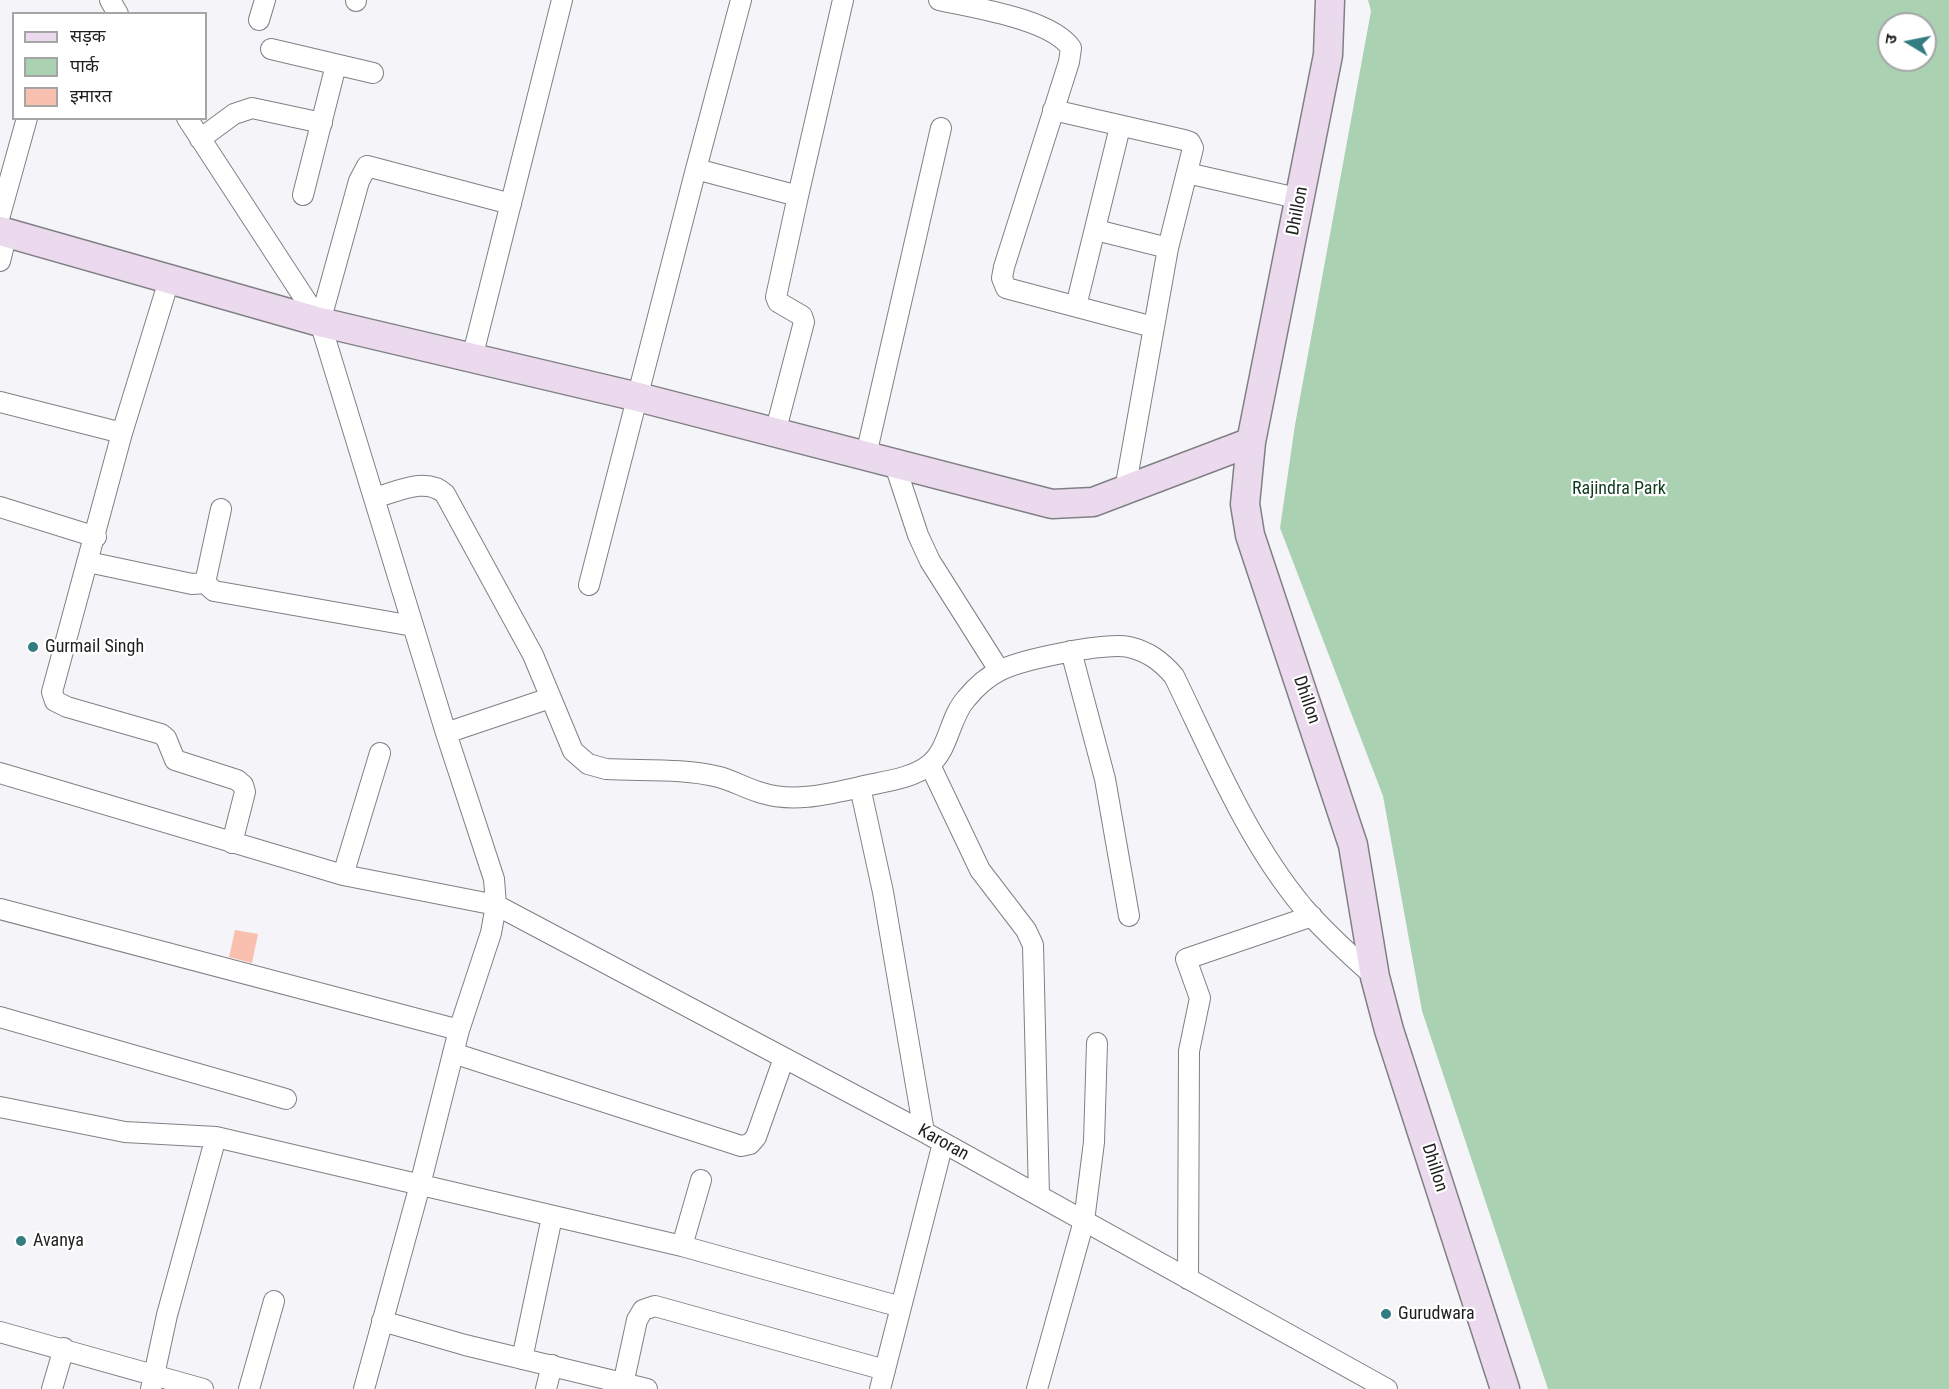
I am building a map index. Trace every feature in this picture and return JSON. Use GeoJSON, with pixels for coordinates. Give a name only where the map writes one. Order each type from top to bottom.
{"type":"FeatureCollection","features":[{"type":"Feature","properties":{"kind":"street"},"geometry":{"type":"LineString","coordinates":[[259,20],[265,0]]}},
{"type":"Feature","properties":{"kind":"street"},"geometry":{"type":"LineString","coordinates":[[472,358],[562,0]]}},
{"type":"Feature","properties":{"kind":"street"},"geometry":{"type":"LineString","coordinates":[[589,585],[741,0]]}},
{"type":"Feature","properties":{"kind":"street"},"geometry":{"type":"LineString","coordinates":[[775,433],[804,322],[802,316],[778,302],[776,297],[843,0]]}},
{"type":"Feature","properties":{"kind":"street"},"geometry":{"type":"LineString","coordinates":[[939,0],[971,4],[1034,24],[1064,38],[1071,48],[1069,62],[1002,278],[1006,288],[1153,327]]}},
{"type":"Feature","properties":{"kind":"street","name":"Dhillon"},"geometry":{"type":"LineString","coordinates":[[1330,0],[1328,55],[1251,442],[1245,504],[1250,535],[1353,845],[1375,977],[1389,1030],[1505,1389]]}},
{"type":"Feature","properties":{"kind":"street"},"geometry":{"type":"LineString","coordinates":[[271,49],[372,73]]}},
{"type":"Feature","properties":{"kind":"street"},"geometry":{"type":"LineString","coordinates":[[303,195],[336,65]]}},
{"type":"Feature","properties":{"kind":"street"},"geometry":{"type":"LineString","coordinates":[[200,139],[234,114],[252,108],[322,123]]}},
{"type":"Feature","properties":{"kind":"street"},"geometry":{"type":"LineString","coordinates":[[1053,110],[1190,142],[1193,148],[1168,248],[1125,490]]}},
{"type":"Feature","properties":{"kind":"street"},"geometry":{"type":"LineString","coordinates":[[0,261],[2,226],[27,120]]}},
{"type":"Feature","properties":{"kind":"street"},"geometry":{"type":"LineString","coordinates":[[188,120],[320,322],[446,733],[494,879],[496,905],[491,933],[459,1030],[420,1185],[364,1389]]}},
{"type":"Feature","properties":{"kind":"street"},"geometry":{"type":"LineString","coordinates":[[1076,306],[1120,127]]}},
{"type":"Feature","properties":{"kind":"street"},"geometry":{"type":"LineString","coordinates":[[866,455],[940,128]]}},
{"type":"Feature","properties":{"kind":"street"},"geometry":{"type":"LineString","coordinates":[[320,322],[359,181],[367,166],[511,204]]}},
{"type":"Feature","properties":{"kind":"street"},"geometry":{"type":"LineString","coordinates":[[696,169],[798,196]]}},
{"type":"Feature","properties":{"kind":"street"},"geometry":{"type":"LineString","coordinates":[[1187,173],[1300,199]]}},
{"type":"Feature","properties":{"kind":"street"},"geometry":{"type":"LineString","coordinates":[[2,226],[320,322],[638,397],[1052,504],[1073,505],[1093,502],[1251,442]]}},
{"type":"Feature","properties":{"kind":"street"},"geometry":{"type":"LineString","coordinates":[[1096,230],[1168,248]]}},
{"type":"Feature","properties":{"kind":"street"},"geometry":{"type":"LineString","coordinates":[[170,277],[122,433],[96,537],[52,692],[56,701],[161,734],[166,738],[175,760],[237,780],[243,785],[245,792],[232,843]]}},
{"type":"Feature","properties":{"kind":"street"},"geometry":{"type":"LineString","coordinates":[[0,402],[122,433]]}},
{"type":"Feature","properties":{"kind":"street"},"geometry":{"type":"LineString","coordinates":[[894,462],[918,535],[930,561],[999,670]]}},
{"type":"Feature","properties":{"kind":"street"},"geometry":{"type":"LineString","coordinates":[[374,498],[424,484],[436,486],[446,494],[533,655],[573,751],[588,764],[606,769],[720,777],[763,794],[785,798],[807,798],[860,787],[918,772],[930,765],[940,752],[954,714],[981,684],[999,670],[1071,651],[1127,646],[1148,653],[1161,662],[1174,676],[1244,818],[1285,882],[1312,916],[1375,977]]}},
{"type":"Feature","properties":{"kind":"street"},"geometry":{"type":"LineString","coordinates":[[0,507],[96,537]]}},
{"type":"Feature","properties":{"kind":"street"},"geometry":{"type":"LineString","coordinates":[[204,583],[221,509]]}},
{"type":"Feature","properties":{"kind":"street"},"geometry":{"type":"LineString","coordinates":[[88,562],[192,584],[204,583],[214,591],[413,626]]}},
{"type":"Feature","properties":{"kind":"street"},"geometry":{"type":"LineString","coordinates":[[1071,651],[1105,779],[1130,916]]}},
{"type":"Feature","properties":{"kind":"street"},"geometry":{"type":"LineString","coordinates":[[446,733],[550,698]]}},
{"type":"Feature","properties":{"kind":"street"},"geometry":{"type":"LineString","coordinates":[[343,875],[380,753]]}},
{"type":"Feature","properties":{"kind":"street"},"geometry":{"type":"LineString","coordinates":[[930,765],[980,870],[1026,930],[1033,945],[1038,1196]]}},
{"type":"Feature","properties":{"kind":"street","name":"Karoran"},"geometry":{"type":"LineString","coordinates":[[0,774],[343,875],[496,905],[924,1132],[1387,1389]]}},
{"type":"Feature","properties":{"kind":"street"},"geometry":{"type":"LineString","coordinates":[[860,787],[883,892],[924,1132]]}},
{"type":"Feature","properties":{"kind":"street"},"geometry":{"type":"LineString","coordinates":[[0,909],[459,1030]]}},
{"type":"Feature","properties":{"kind":"street"},"geometry":{"type":"LineString","coordinates":[[1188,1279],[1189,1052],[1200,998],[1186,959],[1312,916]]}},
{"type":"Feature","properties":{"kind":"street"},"geometry":{"type":"LineString","coordinates":[[0,1017],[286,1099]]}},
{"type":"Feature","properties":{"kind":"street"},"geometry":{"type":"LineString","coordinates":[[1037,1389],[1084,1221],[1094,1142],[1097,1043]]}},
{"type":"Feature","properties":{"kind":"street"},"geometry":{"type":"LineString","coordinates":[[453,1053],[741,1146],[750,1144],[756,1137],[784,1058]]}},
{"type":"Feature","properties":{"kind":"street"},"geometry":{"type":"LineString","coordinates":[[0,1107],[115,1131],[216,1137],[682,1246],[902,1308]]}},
{"type":"Feature","properties":{"kind":"street"},"geometry":{"type":"LineString","coordinates":[[153,1383],[167,1315],[216,1137]]}},
{"type":"Feature","properties":{"kind":"street"},"geometry":{"type":"LineString","coordinates":[[880,1389],[943,1143]]}},
{"type":"Feature","properties":{"kind":"street"},"geometry":{"type":"LineString","coordinates":[[682,1246],[701,1180]]}},
{"type":"Feature","properties":{"kind":"street"},"geometry":{"type":"LineString","coordinates":[[522,1359],[552,1217]]}},
{"type":"Feature","properties":{"kind":"street"},"geometry":{"type":"LineString","coordinates":[[249,1389],[274,1301]]}},
{"type":"Feature","properties":{"kind":"street"},"geometry":{"type":"LineString","coordinates":[[623,1386],[637,1320],[644,1310],[655,1306],[885,1370]]}},
{"type":"Feature","properties":{"kind":"street"},"geometry":{"type":"LineString","coordinates":[[382,1321],[623,1386],[647,1389]]}},
{"type":"Feature","properties":{"kind":"street"},"geometry":{"type":"LineString","coordinates":[[0,1332],[64,1348],[153,1383],[202,1389]]}},
{"type":"Feature","properties":{"kind":"street"},"geometry":{"type":"LineString","coordinates":[[52,1389],[64,1348]]}},
{"type":"Feature","properties":{"kind":"street"},"geometry":{"type":"LineString","coordinates":[[546,1389],[552,1365]]}},
{"type":"Feature","properties":{"kind":"green space","name":"Rajindra Park"},"geometry":{"type":"Polygon","coordinates":[[[1368,0],[1949,0],[1949,1389],[1548,1389],[1422,1011],[1383,796],[1280,528],[1295,425],[1371,11],[1368,0]]]}},
{"type":"Feature","properties":{"kind":"building"},"geometry":{"type":"Polygon","coordinates":[[[235,930],[258,934],[252,963],[229,957],[235,930]]]}},
{"type":"Feature","properties":{"kind":"place","name":"Gurmail Singh"},"geometry":{"type":"Point","coordinates":[33,647]}},
{"type":"Feature","properties":{"kind":"place","name":"Avanya"},"geometry":{"type":"Point","coordinates":[21,1241]}},
{"type":"Feature","properties":{"kind":"place","name":"Gurudwara"},"geometry":{"type":"Point","coordinates":[1386,1314]}}]}
